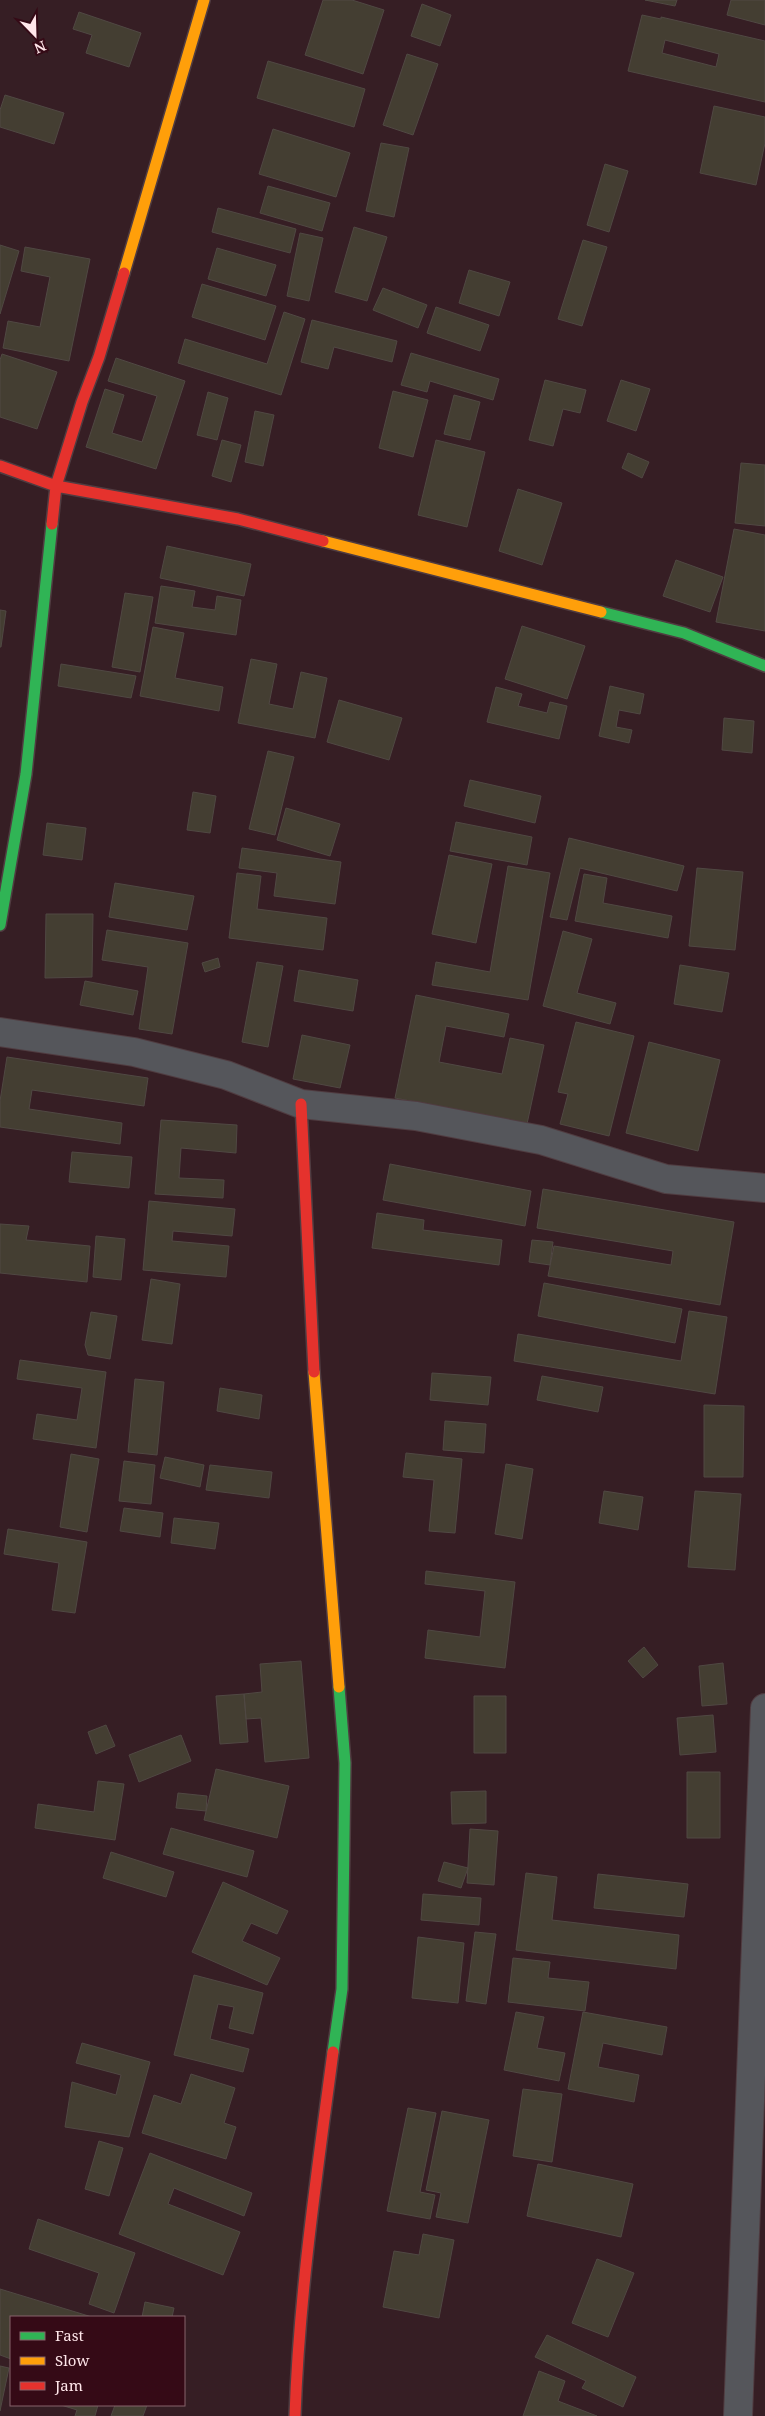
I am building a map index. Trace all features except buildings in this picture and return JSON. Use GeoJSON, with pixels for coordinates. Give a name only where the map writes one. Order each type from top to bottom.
{"type":"FeatureCollection","features":[{"type":"Feature","properties":{"kind":"street"},"geometry":{"type":"LineString","coordinates":[[0,925],[26,774],[40,621],[56,486],[82,402],[99,357],[204,0]]}},
{"type":"Feature","properties":{"kind":"street"},"geometry":{"type":"LineString","coordinates":[[0,466],[56,486],[258,524],[684,633],[765,666]]}},
{"type":"Feature","properties":{"kind":"street"},"geometry":{"type":"LineString","coordinates":[[0,1032],[134,1052],[226,1074],[301,1104],[416,1116],[541,1140],[666,1179],[765,1188]]}},
{"type":"Feature","properties":{"kind":"street"},"geometry":{"type":"LineString","coordinates":[[294,2416],[297,2360],[314,2192],[342,1989],[345,1772],[315,1393],[301,1104]]}},
{"type":"Feature","properties":{"kind":"street"},"geometry":{"type":"LineString","coordinates":[[738,2416],[765,1708]]}},
{"type":"Feature","properties":{"kind":"traffic: fast"},"geometry":{"type":"LineString","coordinates":[[0,925],[26,774],[52,524]]}},
{"type":"Feature","properties":{"kind":"traffic: fast"},"geometry":{"type":"LineString","coordinates":[[601,612],[684,633],[765,666]]}},
{"type":"Feature","properties":{"kind":"traffic: fast"},"geometry":{"type":"LineString","coordinates":[[333,2052],[342,1989],[345,1763],[339,1687]]}},
{"type":"Feature","properties":{"kind":"traffic: slow"},"geometry":{"type":"LineString","coordinates":[[124,273],[204,0]]}},
{"type":"Feature","properties":{"kind":"traffic: slow"},"geometry":{"type":"LineString","coordinates":[[323,541],[601,612]]}},
{"type":"Feature","properties":{"kind":"traffic: slow"},"geometry":{"type":"LineString","coordinates":[[314,1372],[339,1687]]}},
{"type":"Feature","properties":{"kind":"traffic: jam"},"geometry":{"type":"LineString","coordinates":[[52,524],[56,486],[82,402],[99,357],[124,273]]}},
{"type":"Feature","properties":{"kind":"traffic: jam"},"geometry":{"type":"LineString","coordinates":[[0,466],[56,486],[238,519],[323,541]]}},
{"type":"Feature","properties":{"kind":"traffic: jam"},"geometry":{"type":"LineString","coordinates":[[301,1104],[314,1372]]}},
{"type":"Feature","properties":{"kind":"traffic: jam"},"geometry":{"type":"LineString","coordinates":[[295,2416],[300,2325],[315,2188],[333,2052]]}}]}
